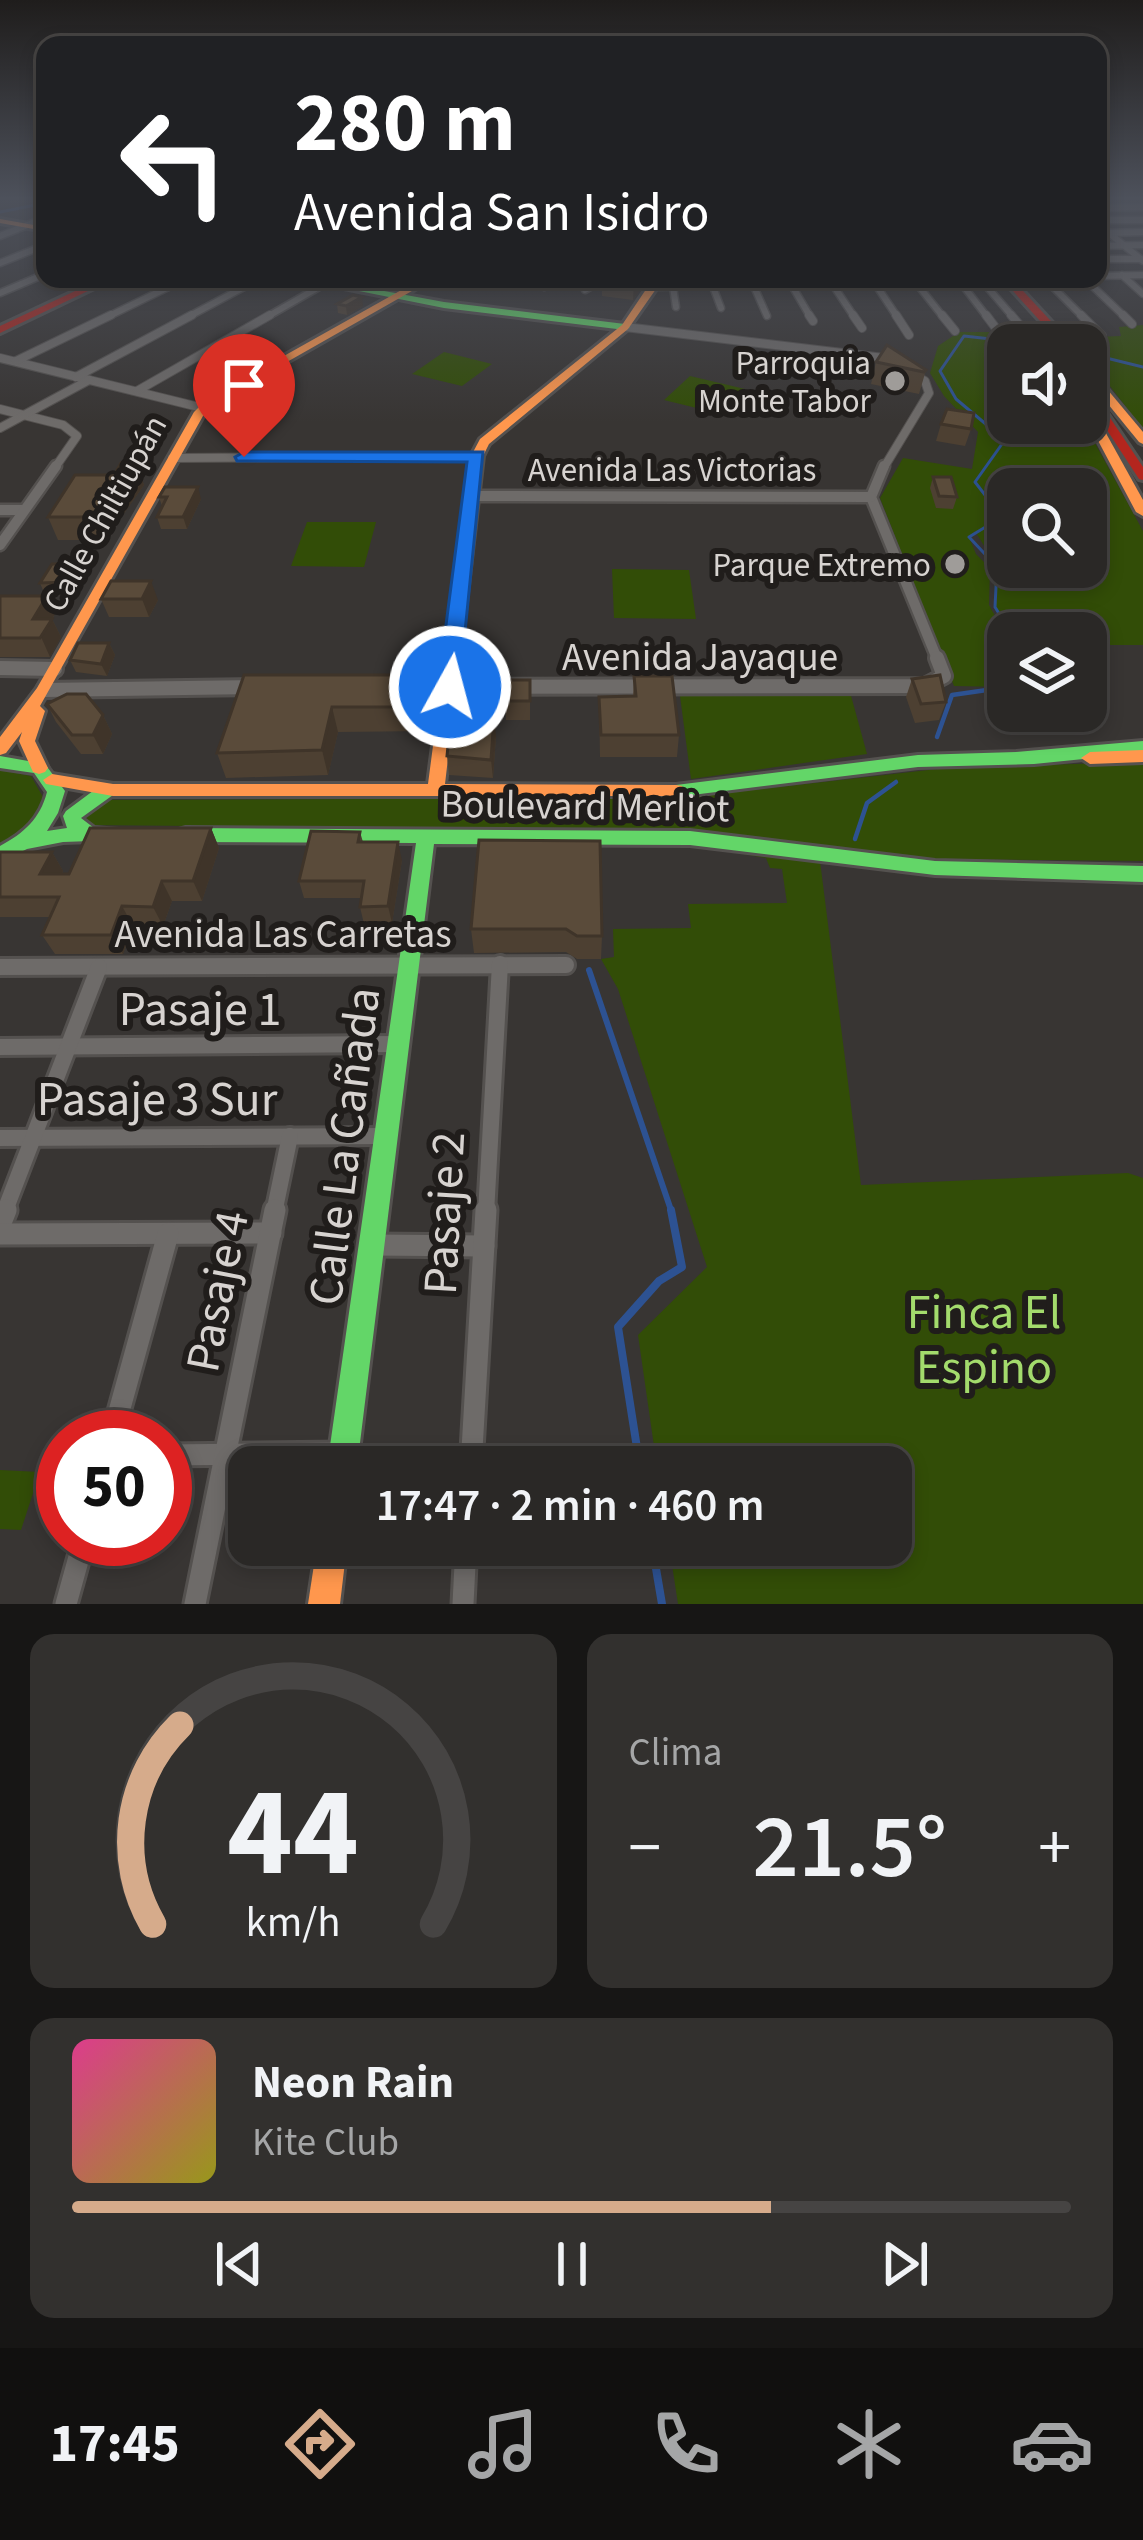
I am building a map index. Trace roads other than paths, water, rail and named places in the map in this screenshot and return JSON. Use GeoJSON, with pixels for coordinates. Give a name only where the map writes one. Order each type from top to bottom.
{"type":"FeatureCollection","features":[{"type":"Feature","properties":{"kind":"main road"},"geometry":{"type":"LineString","coordinates":[[0,330],[88,288]]}},
{"type":"Feature","properties":{"kind":"main road"},"geometry":{"type":"LineString","coordinates":[[357,288],[626,327]]}},
{"type":"Feature","properties":{"kind":"main road","name":"Calle Chiltiupán"},"geometry":{"type":"LineString","coordinates":[[0,749],[50,679],[203,408],[413,288]]}},
{"type":"Feature","properties":{"kind":"main road"},"geometry":{"type":"LineString","coordinates":[[436,789],[477,456],[484,442],[626,327],[659,288]]}},
{"type":"Feature","properties":{"kind":"main road"},"geometry":{"type":"LineString","coordinates":[[1004,288],[1035,324]]}},
{"type":"Feature","properties":{"kind":"main road"},"geometry":{"type":"LineString","coordinates":[[1006,288],[1045,324]]}},
{"type":"Feature","properties":{"kind":"main road"},"geometry":{"type":"LineString","coordinates":[[1107,399],[1143,440]]}},
{"type":"Feature","properties":{"kind":"main road"},"geometry":{"type":"LineString","coordinates":[[1107,403],[1143,450]]}},
{"type":"Feature","properties":{"kind":"main road"},"geometry":{"type":"LineString","coordinates":[[1107,412],[1143,476]]}},
{"type":"Feature","properties":{"kind":"main road"},"geometry":{"type":"LineString","coordinates":[[1106,444],[1143,512]]}},
{"type":"Feature","properties":{"kind":"main road","name":"Calle Chiltiupán"},"geometry":{"type":"LineString","coordinates":[[46,774],[27,741],[50,679]]}},
{"type":"Feature","properties":{"kind":"main road","name":"Boulevard Merliot"},"geometry":{"type":"LineString","coordinates":[[0,763],[46,774],[68,786],[108,790],[689,790],[918,761],[1143,752]]}},
{"type":"Feature","properties":{"kind":"main road"},"geometry":{"type":"LineString","coordinates":[[0,855],[25,842],[49,816],[55,803],[46,774]]}},
{"type":"Feature","properties":{"kind":"main road"},"geometry":{"type":"LineString","coordinates":[[90,835],[72,816],[84,802],[108,790]]}},
{"type":"Feature","properties":{"kind":"main road","name":"Boulevard Merliot"},"geometry":{"type":"LineString","coordinates":[[25,842],[90,835],[690,838],[935,868],[1143,874]]}},
{"type":"Feature","properties":{"kind":"main road","name":"Calle La Cañada"},"geometry":{"type":"LineString","coordinates":[[345,1446],[426,837]]}},
{"type":"Feature","properties":{"kind":"main road"},"geometry":{"type":"LineString","coordinates":[[324,1604],[329,1566]]}},
{"type":"Feature","properties":{"kind":"street"},"geometry":{"type":"LineString","coordinates":[[1122,275],[1143,294]]}},
{"type":"Feature","properties":{"kind":"street"},"geometry":{"type":"LineString","coordinates":[[1107,276],[1143,275]]}},
{"type":"Feature","properties":{"kind":"street"},"geometry":{"type":"LineString","coordinates":[[0,293],[36,278]]}},
{"type":"Feature","properties":{"kind":"street"},"geometry":{"type":"LineString","coordinates":[[15,362],[166,288]]}},
{"type":"Feature","properties":{"kind":"street"},"geometry":{"type":"LineString","coordinates":[[76,376],[242,288]]}},
{"type":"Feature","properties":{"kind":"street"},"geometry":{"type":"LineString","coordinates":[[137,392],[308,288]]}},
{"type":"Feature","properties":{"kind":"street"},"geometry":{"type":"LineString","coordinates":[[664,288],[676,308]]}},
{"type":"Feature","properties":{"kind":"street"},"geometry":{"type":"LineString","coordinates":[[713,288],[721,308]]}},
{"type":"Feature","properties":{"kind":"street"},"geometry":{"type":"LineString","coordinates":[[755,288],[767,316]]}},
{"type":"Feature","properties":{"kind":"street"},"geometry":{"type":"LineString","coordinates":[[794,288],[813,321]]}},
{"type":"Feature","properties":{"kind":"street"},"geometry":{"type":"LineString","coordinates":[[836,288],[862,328]]}},
{"type":"Feature","properties":{"kind":"street"},"geometry":{"type":"LineString","coordinates":[[878,288],[909,335]]}},
{"type":"Feature","properties":{"kind":"street"},"geometry":{"type":"LineString","coordinates":[[921,288],[956,331]]}},
{"type":"Feature","properties":{"kind":"street"},"geometry":{"type":"LineString","coordinates":[[964,288],[993,324]]}},
{"type":"Feature","properties":{"kind":"street"},"geometry":{"type":"LineString","coordinates":[[1002,288],[1021,324]]}},
{"type":"Feature","properties":{"kind":"street"},"geometry":{"type":"LineString","coordinates":[[1054,288],[1090,324]]}},
{"type":"Feature","properties":{"kind":"street"},"geometry":{"type":"LineString","coordinates":[[1094,288],[1132,324]]}},
{"type":"Feature","properties":{"kind":"street"},"geometry":{"type":"LineString","coordinates":[[626,327],[884,358],[912,370],[928,386],[928,393],[891,451],[871,497]]}},
{"type":"Feature","properties":{"kind":"street"},"geometry":{"type":"LineString","coordinates":[[0,358],[203,408]]}},
{"type":"Feature","properties":{"kind":"street"},"geometry":{"type":"LineString","coordinates":[[0,428],[89,380]]}},
{"type":"Feature","properties":{"kind":"street"},"geometry":{"type":"LineString","coordinates":[[0,409],[74,429],[77,436],[0,545]]}},
{"type":"Feature","properties":{"kind":"street"},"geometry":{"type":"LineString","coordinates":[[172,458],[477,456]]}},
{"type":"Feature","properties":{"kind":"street","name":"Avenida Las Victorias"},"geometry":{"type":"LineString","coordinates":[[474,496],[871,497]]}},
{"type":"Feature","properties":{"kind":"street","name":"Avenida Jayaque"},"geometry":{"type":"LineString","coordinates":[[409,687],[925,686],[945,672],[871,497]]}},
{"type":"Feature","properties":{"kind":"street"},"geometry":{"type":"LineString","coordinates":[[0,510],[24,511]]}},
{"type":"Feature","properties":{"kind":"street"},"geometry":{"type":"LineString","coordinates":[[0,668],[50,679],[272,687]]}},
{"type":"Feature","properties":{"kind":"street","name":"Pasaje 2"},"geometry":{"type":"LineString","coordinates":[[472,1446],[500,964]]}},
{"type":"Feature","properties":{"kind":"street","name":"Avenida Las Carretas"},"geometry":{"type":"LineString","coordinates":[[0,967],[566,965]]}},
{"type":"Feature","properties":{"kind":"street"},"geometry":{"type":"LineString","coordinates":[[0,1225],[99,967]]}},
{"type":"Feature","properties":{"kind":"street","name":"Pasaje 1"},"geometry":{"type":"LineString","coordinates":[[0,1047],[400,1044]]}},
{"type":"Feature","properties":{"kind":"street","name":"Pasaje 4"},"geometry":{"type":"LineString","coordinates":[[196,1604],[290,1136]]}},
{"type":"Feature","properties":{"kind":"street","name":"Pasaje 3 Sur"},"geometry":{"type":"LineString","coordinates":[[0,1138],[387,1136]]}},
{"type":"Feature","properties":{"kind":"street"},"geometry":{"type":"LineString","coordinates":[[0,1234],[271,1234]]}},
{"type":"Feature","properties":{"kind":"street"},"geometry":{"type":"LineString","coordinates":[[119,1410],[168,1234]]}},
{"type":"Feature","properties":{"kind":"street"},"geometry":{"type":"LineString","coordinates":[[373,1244],[484,1246]]}},
{"type":"Feature","properties":{"kind":"street"},"geometry":{"type":"LineString","coordinates":[[192,1455],[226,1455]]}},
{"type":"Feature","properties":{"kind":"street"},"geometry":{"type":"LineString","coordinates":[[66,1604],[77,1566]]}},
{"type":"Feature","properties":{"kind":"street"},"geometry":{"type":"LineString","coordinates":[[463,1604],[465,1566]]}},
{"type":"Feature","properties":{"kind":"waterway"},"geometry":{"type":"LineString","coordinates":[[987,339],[964,336],[940,371],[956,399],[987,425]]}},
{"type":"Feature","properties":{"kind":"waterway"},"geometry":{"type":"LineString","coordinates":[[1107,358],[1143,367]]}},
{"type":"Feature","properties":{"kind":"waterway"},"geometry":{"type":"LineString","coordinates":[[998,612],[997,567],[969,537],[1002,517],[975,482],[1002,444]]}},
{"type":"Feature","properties":{"kind":"waterway"},"geometry":{"type":"LineString","coordinates":[[937,737],[952,695],[987,690]]}},
{"type":"Feature","properties":{"kind":"waterway"},"geometry":{"type":"LineString","coordinates":[[855,839],[867,803],[896,782]]}},
{"type":"Feature","properties":{"kind":"waterway"},"geometry":{"type":"LineString","coordinates":[[589,970],[671,1210]]}},
{"type":"Feature","properties":{"kind":"waterway"},"geometry":{"type":"LineString","coordinates":[[637,1446],[618,1327],[659,1281],[682,1267],[671,1210]]}},
{"type":"Feature","properties":{"kind":"waterway"},"geometry":{"type":"LineString","coordinates":[[656,1566],[662,1604]]}},
{"type":"Feature","properties":{"kind":"place","name":"Parroquia Monte Tabor"},"geometry":{"type":"Point","coordinates":[895,381]}},
{"type":"Feature","properties":{"kind":"place","name":"Parque Extremo"},"geometry":{"type":"Point","coordinates":[955,564]}},
{"type":"Feature","properties":{"kind":"park label","name":"Finca El Espino"},"geometry":{"type":"Point","coordinates":[984,1338]}}]}
